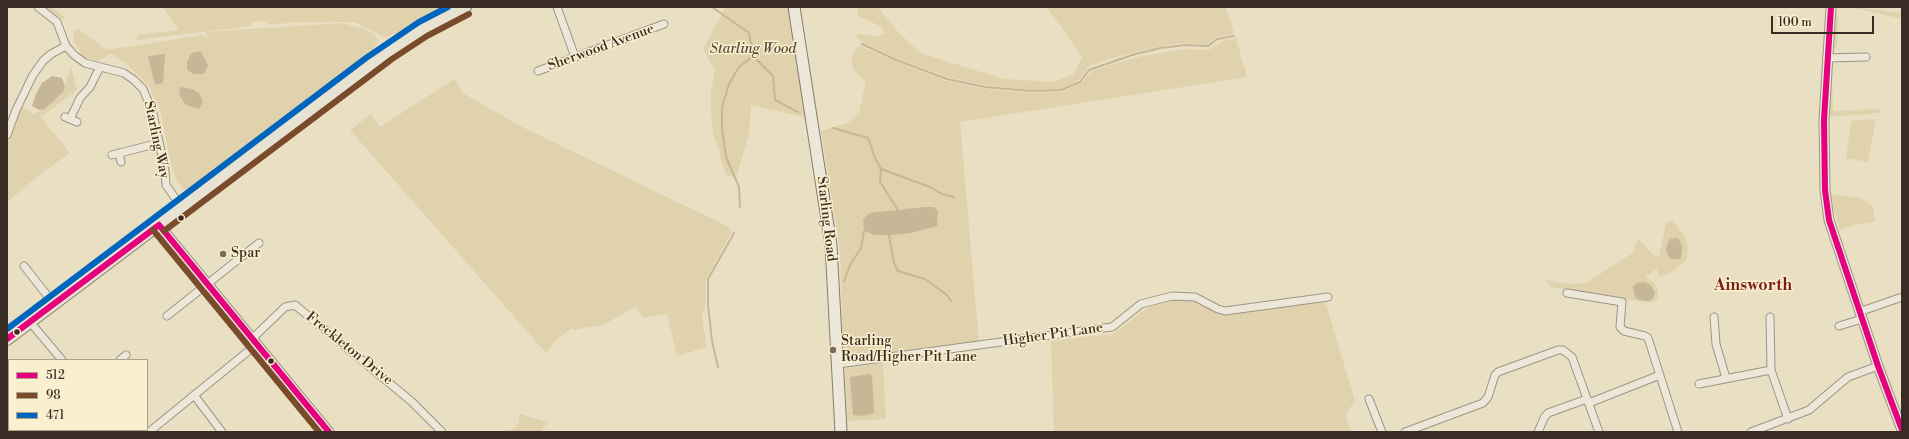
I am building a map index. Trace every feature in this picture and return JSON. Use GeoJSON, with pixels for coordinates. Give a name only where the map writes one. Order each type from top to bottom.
{"type":"FeatureCollection","features":[{"type":"Feature","properties":{"kind":"highway"},"geometry":{"type":"LineString","coordinates":[[7,339],[388,52],[424,29],[465,7]]}},
{"type":"Feature","properties":{"kind":"main road","name":"Starling Road"},"geometry":{"type":"LineString","coordinates":[[794,7],[832,245],[840,432]]}},
{"type":"Feature","properties":{"kind":"street","name":"Starling Way"},"geometry":{"type":"LineString","coordinates":[[38,7],[58,22],[66,46],[85,63],[124,73],[143,89],[153,113],[165,172],[166,185],[182,208]]}},
{"type":"Feature","properties":{"kind":"street"},"geometry":{"type":"LineString","coordinates":[[557,7],[575,57]]}},
{"type":"Feature","properties":{"kind":"street"},"geometry":{"type":"LineString","coordinates":[[1831,7],[1824,120],[1824,159],[1829,220],[1878,366],[1902,430]]}},
{"type":"Feature","properties":{"kind":"street","name":"Sherwood Avenue"},"geometry":{"type":"LineString","coordinates":[[538,71],[664,24]]}},
{"type":"Feature","properties":{"kind":"street"},"geometry":{"type":"LineString","coordinates":[[7,136],[16,110],[33,75],[43,61],[51,54],[66,46]]}},
{"type":"Feature","properties":{"kind":"street"},"geometry":{"type":"LineString","coordinates":[[1827,58],[1866,57]]}},
{"type":"Feature","properties":{"kind":"street"},"geometry":{"type":"LineString","coordinates":[[71,120],[80,98],[90,87],[100,67]]}},
{"type":"Feature","properties":{"kind":"street"},"geometry":{"type":"LineString","coordinates":[[121,162],[116,154],[159,143]]}},
{"type":"Feature","properties":{"kind":"street"},"geometry":{"type":"LineString","coordinates":[[159,225],[330,432]]}},
{"type":"Feature","properties":{"kind":"street"},"geometry":{"type":"LineString","coordinates":[[168,316],[259,243]]}},
{"type":"Feature","properties":{"kind":"street"},"geometry":{"type":"LineString","coordinates":[[24,266],[54,304]]}},
{"type":"Feature","properties":{"kind":"street"},"geometry":{"type":"LineString","coordinates":[[1568,293],[1622,302],[1620,327],[1624,331],[1648,338],[1678,432]]}},
{"type":"Feature","properties":{"kind":"street","name":"Higher Pit Lane"},"geometry":{"type":"LineString","coordinates":[[838,364],[1112,328],[1141,304],[1172,296],[1195,297],[1225,311],[1328,296]]}},
{"type":"Feature","properties":{"kind":"street"},"geometry":{"type":"LineString","coordinates":[[1839,326],[1902,297]]}},
{"type":"Feature","properties":{"kind":"street","name":"Freckleton Drive"},"geometry":{"type":"LineString","coordinates":[[255,341],[285,307],[295,305],[411,400],[442,432]]}},
{"type":"Feature","properties":{"kind":"street"},"geometry":{"type":"LineString","coordinates":[[1714,317],[1716,344],[1726,378]]}},
{"type":"Feature","properties":{"kind":"street"},"geometry":{"type":"LineString","coordinates":[[1770,317],[1771,370],[1788,419]]}},
{"type":"Feature","properties":{"kind":"street"},"geometry":{"type":"LineString","coordinates":[[30,322],[61,359]]}},
{"type":"Feature","properties":{"kind":"street"},"geometry":{"type":"LineString","coordinates":[[149,432],[194,395],[255,341]]}},
{"type":"Feature","properties":{"kind":"street"},"geometry":{"type":"LineString","coordinates":[[1405,432],[1483,403],[1488,397],[1495,376],[1498,372],[1558,350],[1563,350],[1572,357],[1599,432]]}},
{"type":"Feature","properties":{"kind":"street"},"geometry":{"type":"LineString","coordinates":[[121,359],[126,355]]}},
{"type":"Feature","properties":{"kind":"street"},"geometry":{"type":"LineString","coordinates":[[1752,432],[1809,410],[1817,405],[1848,377],[1878,366]]}},
{"type":"Feature","properties":{"kind":"street"},"geometry":{"type":"LineString","coordinates":[[1699,384],[1771,370]]}},
{"type":"Feature","properties":{"kind":"street"},"geometry":{"type":"LineString","coordinates":[[1538,432],[1544,418],[1548,413],[1588,401],[1660,375]]}},
{"type":"Feature","properties":{"kind":"street"},"geometry":{"type":"LineString","coordinates":[[194,395],[222,432]]}},
{"type":"Feature","properties":{"kind":"street"},"geometry":{"type":"LineString","coordinates":[[1369,399],[1382,432]]}},
{"type":"Feature","properties":{"kind":"green space"},"geometry":{"type":"Polygon","coordinates":[[[44,7],[51,7],[66,18],[63,20],[44,7]]]}},
{"type":"Feature","properties":{"kind":"green space"},"geometry":{"type":"Polygon","coordinates":[[[162,7],[450,7],[413,26],[397,38],[394,33],[387,38],[355,22],[299,22],[268,25],[267,21],[251,22],[251,26],[136,40],[138,35],[179,30],[162,7]]]}},
{"type":"Feature","properties":{"kind":"green space","name":"Starling Wood"},"geometry":{"type":"Polygon","coordinates":[[[726,7],[790,7],[808,118],[751,105],[749,134],[736,178],[726,175],[713,132],[711,92],[715,70],[703,49],[726,7]]]}},
{"type":"Feature","properties":{"kind":"green space"},"geometry":{"type":"Polygon","coordinates":[[[858,7],[878,7],[899,33],[920,53],[1004,79],[1053,82],[1074,74],[1082,57],[1047,7],[1226,7],[1234,34],[1216,37],[1206,45],[1188,43],[1171,44],[1119,56],[1089,66],[1078,81],[1061,89],[1030,90],[985,85],[947,77],[900,60],[862,42],[855,35],[866,34],[877,37],[885,33],[880,26],[858,16],[858,7]]]}},
{"type":"Feature","properties":{"kind":"green space"},"geometry":{"type":"Polygon","coordinates":[[[1836,7],[1838,24],[1837,48],[1833,48],[1836,7]]]}},
{"type":"Feature","properties":{"kind":"green space"},"geometry":{"type":"Polygon","coordinates":[[[1851,7],[1902,13],[1902,19],[1851,7]]]}},
{"type":"Feature","properties":{"kind":"green space"},"geometry":{"type":"Polygon","coordinates":[[[342,23],[368,30],[380,42],[373,40],[378,43],[373,48],[377,52],[189,195],[177,182],[173,172],[160,110],[149,86],[130,67],[111,53],[99,61],[83,57],[73,40],[74,33],[77,28],[107,50],[203,35],[208,38],[206,32],[342,23]]]}},
{"type":"Feature","properties":{"kind":"green space"},"geometry":{"type":"Polygon","coordinates":[[[1236,38],[1247,77],[960,122],[979,343],[843,361],[840,249],[821,131],[848,123],[859,112],[866,82],[855,72],[851,62],[855,50],[860,46],[947,81],[985,89],[1031,93],[1062,92],[1081,83],[1091,72],[1103,67],[1138,57],[1184,49],[1208,50],[1224,41],[1236,38]]]}},
{"type":"Feature","properties":{"kind":"green space"},"geometry":{"type":"Polygon","coordinates":[[[71,67],[77,90],[41,117],[70,153],[39,175],[7,202],[7,144],[21,106],[34,114],[47,107],[63,92],[71,67]]]}},
{"type":"Feature","properties":{"kind":"green space"},"geometry":{"type":"Polygon","coordinates":[[[1832,72],[1833,111],[1880,109],[1881,113],[1828,117],[1832,72]]]}},
{"type":"Feature","properties":{"kind":"green space"},"geometry":{"type":"Polygon","coordinates":[[[454,79],[463,93],[520,126],[729,227],[731,233],[706,279],[705,306],[702,317],[707,347],[677,356],[667,314],[643,318],[636,306],[602,326],[574,330],[572,328],[559,337],[546,353],[350,130],[371,114],[380,127],[454,79]]]}},
{"type":"Feature","properties":{"kind":"green space"},"geometry":{"type":"Polygon","coordinates":[[[1876,119],[1868,162],[1846,158],[1851,121],[1876,119]]]}},
{"type":"Feature","properties":{"kind":"green space"},"geometry":{"type":"Polygon","coordinates":[[[1829,194],[1861,198],[1873,206],[1875,222],[1857,224],[1840,230],[1829,194]]]}},
{"type":"Feature","properties":{"kind":"green space"},"geometry":{"type":"Polygon","coordinates":[[[1672,220],[1684,235],[1688,249],[1686,261],[1665,276],[1659,277],[1657,269],[1645,277],[1654,282],[1658,289],[1658,297],[1652,303],[1551,287],[1546,280],[1569,284],[1586,283],[1633,253],[1638,238],[1653,255],[1659,257],[1666,223],[1672,220]]]}},
{"type":"Feature","properties":{"kind":"green space"},"geometry":{"type":"Polygon","coordinates":[[[1194,299],[1217,313],[1228,315],[1325,301],[1355,401],[1345,415],[1351,432],[1054,432],[1051,341],[1113,334],[1149,307],[1169,301],[1194,299]]]}},
{"type":"Feature","properties":{"kind":"green space"},"geometry":{"type":"Polygon","coordinates":[[[883,363],[886,419],[847,421],[845,368],[883,363]]]}},
{"type":"Feature","properties":{"kind":"green space"},"geometry":{"type":"Polygon","coordinates":[[[520,413],[548,422],[540,432],[507,432],[516,427],[519,422],[520,413]]]}},
{"type":"Feature","properties":{"kind":"shaded area"},"geometry":{"type":"Polygon","coordinates":[[[201,52],[208,65],[204,74],[193,74],[187,69],[187,62],[191,54],[201,52]]]}},
{"type":"Feature","properties":{"kind":"shaded area"},"geometry":{"type":"Polygon","coordinates":[[[165,54],[163,83],[155,85],[148,56],[165,54]]]}},
{"type":"Feature","properties":{"kind":"shaded area"},"geometry":{"type":"Polygon","coordinates":[[[52,76],[62,78],[65,86],[63,92],[45,109],[39,110],[32,106],[36,94],[42,83],[52,76]]]}},
{"type":"Feature","properties":{"kind":"shaded area"},"geometry":{"type":"Polygon","coordinates":[[[180,87],[192,89],[199,93],[203,102],[199,109],[186,105],[179,95],[180,87]]]}},
{"type":"Feature","properties":{"kind":"shaded area"},"geometry":{"type":"Polygon","coordinates":[[[934,207],[938,211],[937,226],[911,233],[892,235],[875,235],[864,231],[863,219],[869,213],[934,207]]]}},
{"type":"Feature","properties":{"kind":"shaded area"},"geometry":{"type":"Polygon","coordinates":[[[1678,238],[1682,246],[1682,254],[1680,259],[1672,259],[1668,256],[1666,249],[1670,239],[1678,238]]]}},
{"type":"Feature","properties":{"kind":"shaded area"},"geometry":{"type":"Polygon","coordinates":[[[1644,282],[1651,285],[1655,293],[1653,298],[1649,301],[1639,300],[1635,297],[1633,287],[1637,283],[1644,282]]]}},
{"type":"Feature","properties":{"kind":"shaded area"},"geometry":{"type":"Polygon","coordinates":[[[869,374],[872,376],[874,413],[862,416],[853,415],[850,377],[869,374]]]}},
{"type":"Feature","properties":{"kind":"waterway"},"geometry":{"type":"LineString","coordinates":[[712,7],[749,33],[753,56],[773,76],[775,100],[798,112]]}},
{"type":"Feature","properties":{"kind":"waterway"},"geometry":{"type":"LineString","coordinates":[[862,44],[896,60],[947,79],[985,87],[1031,91],[1061,90],[1080,82],[1089,70],[1132,55],[1160,48],[1186,45],[1208,46],[1217,39],[1234,36]]}},
{"type":"Feature","properties":{"kind":"waterway"},"geometry":{"type":"LineString","coordinates":[[740,207],[739,187],[726,157],[722,129],[722,107],[729,84],[739,67],[753,56]]}},
{"type":"Feature","properties":{"kind":"waterway"},"geometry":{"type":"LineString","coordinates":[[833,128],[868,138],[875,158],[881,169],[930,187],[942,194],[954,197]]}},
{"type":"Feature","properties":{"kind":"waterway"},"geometry":{"type":"LineString","coordinates":[[881,169],[880,182],[898,210]]}},
{"type":"Feature","properties":{"kind":"waterway"},"geometry":{"type":"LineString","coordinates":[[844,282],[850,265],[861,248],[864,231]]}},
{"type":"Feature","properties":{"kind":"waterway"},"geometry":{"type":"LineString","coordinates":[[718,367],[712,341],[708,305],[708,279],[734,233]]}},
{"type":"Feature","properties":{"kind":"waterway"},"geometry":{"type":"LineString","coordinates":[[889,235],[894,263],[898,271],[925,279],[947,295],[951,301]]}},
{"type":"Feature","properties":{"kind":"transit line","name":"471"},"geometry":{"type":"LineString","coordinates":[[7,329],[366,58],[419,22],[448,7]]}},
{"type":"Feature","properties":{"kind":"transit line","name":"512"},"geometry":{"type":"LineString","coordinates":[[1831,7],[1824,120],[1825,190],[1829,220],[1878,366],[1902,430]]}},
{"type":"Feature","properties":{"kind":"transit line","name":"98"},"geometry":{"type":"LineString","coordinates":[[164,231],[392,59],[427,36],[469,14]]}},
{"type":"Feature","properties":{"kind":"transit line","name":"512"},"geometry":{"type":"LineString","coordinates":[[159,225],[329,432]]}},
{"type":"Feature","properties":{"kind":"transit line","name":"512"},"geometry":{"type":"LineString","coordinates":[[7,339],[159,225]]}},
{"type":"Feature","properties":{"kind":"transit line","name":"98"},"geometry":{"type":"LineString","coordinates":[[153,230],[319,432]]}},
{"type":"Feature","properties":{"kind":"place","name":"Spar"},"geometry":{"type":"Point","coordinates":[223,254]}},
{"type":"Feature","properties":{"kind":"place","name":"Starling Road/Higher Pit Lane"},"geometry":{"type":"Point","coordinates":[833,350]}},
{"type":"Feature","properties":{"kind":"district","name":"Ainsworth"},"geometry":{"type":"Point","coordinates":[1753,286]}}]}
